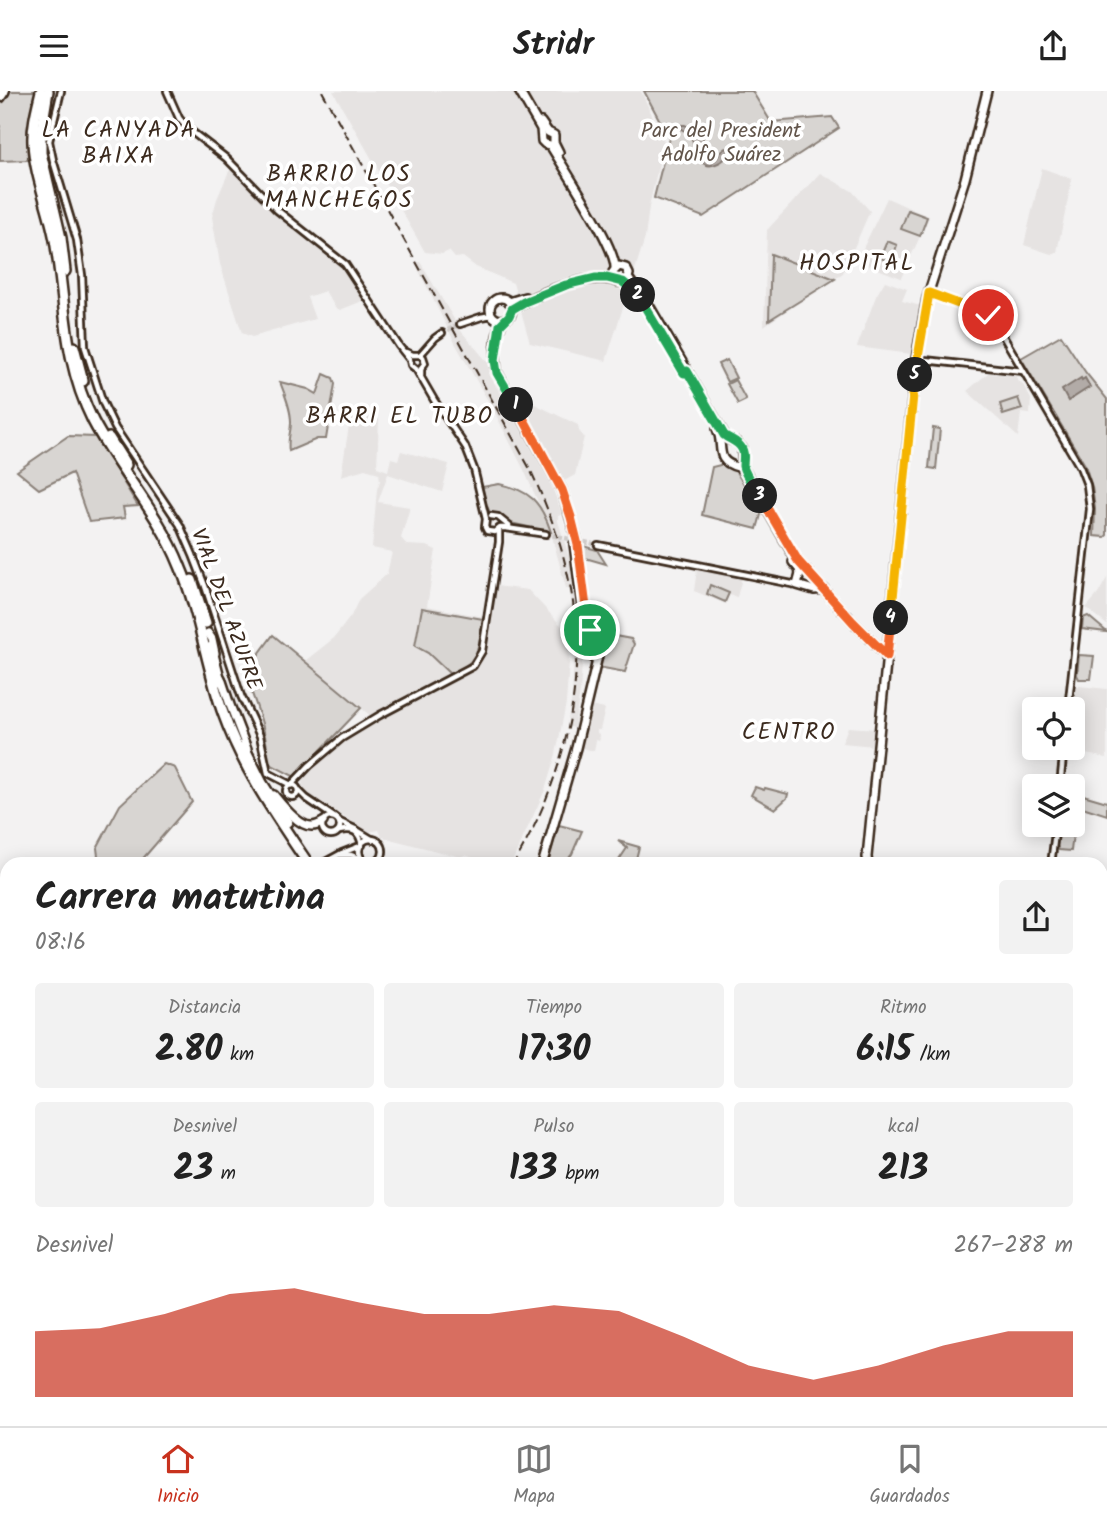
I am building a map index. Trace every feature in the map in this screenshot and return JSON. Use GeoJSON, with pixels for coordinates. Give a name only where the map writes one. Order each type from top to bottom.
{"type":"FeatureCollection","features":[{"type":"Feature","properties":{"kind":"highway"},"geometry":{"type":"LineString","coordinates":[[0,97],[4,91]]}},
{"type":"Feature","properties":{"kind":"highway"},"geometry":{"type":"LineString","coordinates":[[41,91],[33,133],[34,156],[54,234],[67,341],[78,384],[104,442],[174,553],[192,597],[217,692],[231,732],[257,787],[310,857]]}},
{"type":"Feature","properties":{"kind":"highway"},"geometry":{"type":"LineString","coordinates":[[48,91],[41,134],[41,153],[61,238],[71,324],[81,372],[93,408],[104,430],[176,542],[197,593],[224,696],[245,750],[306,857]]}},
{"type":"Feature","properties":{"kind":"main road"},"geometry":{"type":"LineString","coordinates":[[521,91],[546,133],[542,141],[545,144],[552,143],[604,229],[617,269],[613,277],[633,286],[646,301],[686,372]]}},
{"type":"Feature","properties":{"kind":"main road"},"geometry":{"type":"LineString","coordinates":[[867,857],[916,359],[929,293],[965,179],[987,91]]}},
{"type":"Feature","properties":{"kind":"main road"},"geometry":{"type":"LineString","coordinates":[[510,306],[580,277],[617,269],[628,271],[622,280]]}},
{"type":"Feature","properties":{"kind":"main road"},"geometry":{"type":"LineString","coordinates":[[510,306],[577,281],[607,278],[622,280],[638,296],[724,435],[720,452],[724,460],[740,471],[793,562],[804,571]]}},
{"type":"Feature","properties":{"kind":"main road"},"geometry":{"type":"LineString","coordinates":[[510,306],[502,298],[493,302],[492,315],[496,325],[493,372],[560,496],[575,541]]}},
{"type":"Feature","properties":{"kind":"main road"},"geometry":{"type":"LineString","coordinates":[[510,306],[509,316],[500,325],[495,360],[497,373],[562,490],[575,541],[591,630],[588,637],[595,642]]}},
{"type":"Feature","properties":{"kind":"main road"},"geometry":{"type":"LineString","coordinates":[[492,315],[499,320],[505,319]]}},
{"type":"Feature","properties":{"kind":"main road"},"geometry":{"type":"LineString","coordinates":[[724,441],[739,445],[743,451],[743,468],[804,571],[887,656]]}},
{"type":"Feature","properties":{"kind":"main road"},"geometry":{"type":"LineString","coordinates":[[735,466],[738,467],[743,460]]}},
{"type":"Feature","properties":{"kind":"main road"},"geometry":{"type":"LineString","coordinates":[[804,571],[797,586],[818,587]]}},
{"type":"Feature","properties":{"kind":"main road"},"geometry":{"type":"LineString","coordinates":[[591,630],[599,629],[602,633],[602,637],[595,642]]}},
{"type":"Feature","properties":{"kind":"main road"},"geometry":{"type":"LineString","coordinates":[[208,633],[237,726],[264,781],[284,808],[301,824],[313,827],[323,822]]}},
{"type":"Feature","properties":{"kind":"main road"},"geometry":{"type":"LineString","coordinates":[[543,857],[592,668],[595,642]]}},
{"type":"Feature","properties":{"kind":"street","name":"VIAL DEL AZUFRE"},"geometry":{"type":"LineString","coordinates":[[61,91],[49,141],[77,240],[82,275],[85,347],[103,403],[115,428],[180,525],[205,586],[241,695],[260,736],[265,768],[270,775],[280,780],[286,790]]}},
{"type":"Feature","properties":{"kind":"street"},"geometry":{"type":"LineString","coordinates":[[167,91],[178,116],[187,128],[226,158],[277,209],[345,264],[399,346],[412,357]]}},
{"type":"Feature","properties":{"kind":"street"},"geometry":{"type":"LineString","coordinates":[[929,293],[993,319],[1080,467],[1087,485],[1090,509],[1069,697]]}},
{"type":"Feature","properties":{"kind":"street"},"geometry":{"type":"LineString","coordinates":[[460,324],[492,315]]}},
{"type":"Feature","properties":{"kind":"street"},"geometry":{"type":"LineString","coordinates":[[412,357],[423,354],[442,333]]}},
{"type":"Feature","properties":{"kind":"street"},"geometry":{"type":"LineString","coordinates":[[418,368],[425,363],[423,354]]}},
{"type":"Feature","properties":{"kind":"street"},"geometry":{"type":"LineString","coordinates":[[412,357],[411,365],[418,368],[472,460],[480,497],[488,517],[485,527],[496,541],[497,550]]}},
{"type":"Feature","properties":{"kind":"street"},"geometry":{"type":"LineString","coordinates":[[916,359],[1023,371]]}},
{"type":"Feature","properties":{"kind":"street"},"geometry":{"type":"LineString","coordinates":[[488,517],[498,517],[507,526],[520,530]]}},
{"type":"Feature","properties":{"kind":"street"},"geometry":{"type":"LineString","coordinates":[[306,798],[289,797],[286,790],[342,738],[473,666],[482,652],[501,521]]}},
{"type":"Feature","properties":{"kind":"street"},"geometry":{"type":"LineString","coordinates":[[491,533],[500,529],[546,534]]}},
{"type":"Feature","properties":{"kind":"street"},"geometry":{"type":"LineString","coordinates":[[598,545],[797,586]]}},
{"type":"Feature","properties":{"kind":"street"},"geometry":{"type":"LineString","coordinates":[[295,797],[298,794],[300,778]]}},
{"type":"Feature","properties":{"kind":"street"},"geometry":{"type":"LineString","coordinates":[[280,780],[295,786],[306,798],[337,820],[340,825],[339,832]]}},
{"type":"Feature","properties":{"kind":"street"},"geometry":{"type":"LineString","coordinates":[[323,809],[323,830],[334,835],[349,830],[356,832],[360,836],[362,857]]}},
{"type":"Feature","properties":{"kind":"street"},"geometry":{"type":"LineString","coordinates":[[323,822],[329,817],[355,829],[381,845],[381,857]]}},
{"type":"Feature","properties":{"kind":"street"},"geometry":{"type":"LineString","coordinates":[[1052,857],[1054,837]]}},
{"type":"Feature","properties":{"kind":"street"},"geometry":{"type":"LineString","coordinates":[[336,856],[373,840]]}},
{"type":"Feature","properties":{"kind":"street"},"geometry":{"type":"LineString","coordinates":[[336,856],[357,857]]}},
{"type":"Feature","properties":{"kind":"shaded area"},"geometry":{"type":"Polygon","coordinates":[[[333,91],[641,91],[664,141],[645,238],[606,361],[530,343],[513,283],[476,267],[463,257],[455,258],[449,251],[442,254],[425,252],[333,91]]]}},
{"type":"Feature","properties":{"kind":"shaded area"},"geometry":{"type":"Polygon","coordinates":[[[681,125],[703,136],[700,145],[694,144],[690,134],[681,129],[681,125]]]}},
{"type":"Feature","properties":{"kind":"shaded area"},"geometry":{"type":"Polygon","coordinates":[[[726,148],[729,151],[727,157],[718,163],[707,165],[701,161],[704,157],[714,160],[726,148]]]}},
{"type":"Feature","properties":{"kind":"shaded area"},"geometry":{"type":"Polygon","coordinates":[[[1042,168],[1072,179],[1057,252],[1051,254],[1024,245],[1042,168]]]}},
{"type":"Feature","properties":{"kind":"shaded area"},"geometry":{"type":"Polygon","coordinates":[[[235,169],[277,212],[343,266],[365,300],[340,310],[325,291],[307,297],[315,319],[252,337],[242,333],[220,264],[212,217],[229,171],[235,169]]]}},
{"type":"Feature","properties":{"kind":"shaded area"},"geometry":{"type":"Polygon","coordinates":[[[820,173],[852,191],[870,211],[843,273],[764,326],[767,230],[820,173]]]}},
{"type":"Feature","properties":{"kind":"shaded area"},"geometry":{"type":"Polygon","coordinates":[[[887,198],[929,217],[901,278],[857,261],[887,198]]]}},
{"type":"Feature","properties":{"kind":"shaded area"},"geometry":{"type":"Polygon","coordinates":[[[420,262],[461,331],[490,365],[489,373],[544,468],[563,514],[558,516],[558,521],[573,570],[583,650],[574,728],[567,726],[574,655],[572,603],[550,529],[524,470],[420,273],[416,263],[420,262]]]}},
{"type":"Feature","properties":{"kind":"shaded area"},"geometry":{"type":"Polygon","coordinates":[[[885,281],[907,289],[902,301],[921,306],[911,354],[857,347],[876,296],[885,281]]]}},
{"type":"Feature","properties":{"kind":"shaded area"},"geometry":{"type":"Polygon","coordinates":[[[988,373],[1017,376],[1031,399],[1030,414],[1021,413],[1018,437],[967,391],[988,373]]]}},
{"type":"Feature","properties":{"kind":"shaded area"},"geometry":{"type":"Polygon","coordinates":[[[1085,378],[1090,387],[1068,401],[1062,390],[1085,378]]]}},
{"type":"Feature","properties":{"kind":"shaded area"},"geometry":{"type":"Polygon","coordinates":[[[514,394],[578,425],[584,437],[575,475],[564,481],[514,394]]]}},
{"type":"Feature","properties":{"kind":"shaded area"},"geometry":{"type":"Polygon","coordinates":[[[351,413],[379,419],[377,467],[388,471],[391,458],[398,460],[401,451],[449,464],[442,492],[388,474],[378,502],[410,507],[401,538],[407,545],[427,546],[436,550],[427,606],[484,617],[496,586],[528,590],[571,636],[566,703],[556,754],[545,790],[514,857],[460,857],[382,837],[379,830],[369,832],[303,792],[301,788],[303,780],[322,759],[340,744],[378,722],[305,661],[334,638],[351,616],[359,599],[387,574],[392,552],[372,548],[379,473],[365,469],[341,476],[351,413]]]}},
{"type":"Feature","properties":{"kind":"shaded area"},"geometry":{"type":"Polygon","coordinates":[[[697,569],[742,578],[737,597],[729,595],[726,604],[694,591],[697,569]]]}},
{"type":"Feature","properties":{"kind":"shaded area"},"geometry":{"type":"Polygon","coordinates":[[[1107,578],[1107,625],[1086,608],[1107,578]]]}},
{"type":"Feature","properties":{"kind":"shaded area"},"geometry":{"type":"Polygon","coordinates":[[[1079,686],[1107,689],[1107,758],[1085,754],[1085,697],[1074,697],[1075,689],[1079,686]]]}},
{"type":"Feature","properties":{"kind":"shaded area"},"geometry":{"type":"Polygon","coordinates":[[[590,706],[605,709],[600,730],[597,730],[600,738],[599,741],[596,740],[594,751],[581,746],[590,706]]]}},
{"type":"Feature","properties":{"kind":"shaded area"},"geometry":{"type":"Polygon","coordinates":[[[848,727],[876,729],[874,746],[842,743],[848,727]]]}},
{"type":"Feature","properties":{"kind":"green space"},"geometry":{"type":"Polygon","coordinates":[[[7,91],[37,91],[27,131],[28,160],[0,161],[0,104],[7,91]]]}},
{"type":"Feature","properties":{"kind":"green space","name":"Parc del President Adolfo Suárez"},"geometry":{"type":"Polygon","coordinates":[[[644,91],[752,91],[771,122],[832,117],[839,128],[703,217],[654,198],[669,138],[644,91]]]}},
{"type":"Feature","properties":{"kind":"green space"},"geometry":{"type":"Polygon","coordinates":[[[908,210],[927,217],[920,236],[901,229],[908,210]]]}},
{"type":"Feature","properties":{"kind":"green space"},"geometry":{"type":"Polygon","coordinates":[[[887,241],[897,245],[891,262],[880,258],[887,241]]]}},
{"type":"Feature","properties":{"kind":"green space"},"geometry":{"type":"Polygon","coordinates":[[[771,254],[835,279],[769,320],[771,254]]]}},
{"type":"Feature","properties":{"kind":"green space"},"geometry":{"type":"Polygon","coordinates":[[[1061,335],[1107,399],[1105,537],[1094,536],[1095,509],[1085,465],[1021,358],[1061,335]]]}},
{"type":"Feature","properties":{"kind":"green space"},"geometry":{"type":"Polygon","coordinates":[[[727,360],[736,378],[727,382],[718,364],[727,360]]]}},
{"type":"Feature","properties":{"kind":"green space"},"geometry":{"type":"Polygon","coordinates":[[[324,374],[333,378],[335,384],[326,439],[317,439],[289,451],[291,417],[280,382],[317,394],[324,374]]]}},
{"type":"Feature","properties":{"kind":"green space"},"geometry":{"type":"Polygon","coordinates":[[[735,380],[746,400],[738,404],[727,384],[735,380]]]}},
{"type":"Feature","properties":{"kind":"green space"},"geometry":{"type":"Polygon","coordinates":[[[1018,398],[1022,409],[1003,415],[1000,404],[1018,398]]]}},
{"type":"Feature","properties":{"kind":"green space"},"geometry":{"type":"Polygon","coordinates":[[[933,428],[940,429],[936,469],[929,468],[933,428]]]}},
{"type":"Feature","properties":{"kind":"green space"},"geometry":{"type":"Polygon","coordinates":[[[68,436],[96,437],[138,506],[123,507],[125,518],[89,522],[72,473],[39,489],[17,471],[68,436]]]}},
{"type":"Feature","properties":{"kind":"green space"},"geometry":{"type":"Polygon","coordinates":[[[724,464],[734,469],[762,511],[757,529],[702,515],[712,467],[724,464]]]}},
{"type":"Feature","properties":{"kind":"green space"},"geometry":{"type":"Polygon","coordinates":[[[499,484],[519,490],[533,499],[551,532],[506,522],[490,512],[482,487],[499,484]]]}},
{"type":"Feature","properties":{"kind":"green space"},"geometry":{"type":"Polygon","coordinates":[[[583,546],[597,550],[606,564],[585,558],[583,546]]]}},
{"type":"Feature","properties":{"kind":"green space"},"geometry":{"type":"Polygon","coordinates":[[[710,585],[729,593],[725,602],[707,594],[710,585]]]}},
{"type":"Feature","properties":{"kind":"green space"},"geometry":{"type":"Polygon","coordinates":[[[422,608],[483,619],[476,653],[460,670],[450,674],[428,653],[415,646],[422,608]]]}},
{"type":"Feature","properties":{"kind":"green space"},"geometry":{"type":"Polygon","coordinates":[[[1088,616],[1107,632],[1082,629],[1083,618],[1088,616]]]}},
{"type":"Feature","properties":{"kind":"green space"},"geometry":{"type":"Polygon","coordinates":[[[604,634],[631,639],[634,644],[625,672],[598,667],[604,634]]]}},
{"type":"Feature","properties":{"kind":"green space"},"geometry":{"type":"Polygon","coordinates":[[[273,635],[361,708],[295,777],[268,763],[263,729],[245,673],[273,635]]]}},
{"type":"Feature","properties":{"kind":"green space"},"geometry":{"type":"Polygon","coordinates":[[[1079,655],[1094,656],[1091,679],[1079,679],[1077,675],[1079,655]]]}},
{"type":"Feature","properties":{"kind":"green space"},"geometry":{"type":"Polygon","coordinates":[[[164,764],[175,768],[192,802],[144,857],[98,857],[97,848],[120,805],[164,764]]]}},
{"type":"Feature","properties":{"kind":"green space"},"geometry":{"type":"Polygon","coordinates":[[[755,787],[788,794],[787,798],[775,809],[751,795],[755,787]]]}},
{"type":"Feature","properties":{"kind":"green space"},"geometry":{"type":"Polygon","coordinates":[[[1085,796],[1107,802],[1107,815],[1085,808],[1085,796]]]}},
{"type":"Feature","properties":{"kind":"green space"},"geometry":{"type":"Polygon","coordinates":[[[559,825],[582,831],[570,857],[549,857],[559,825]]]}},
{"type":"Feature","properties":{"kind":"green space"},"geometry":{"type":"Polygon","coordinates":[[[1058,837],[1073,837],[1071,851],[1059,850],[1058,837]]]}},
{"type":"Feature","properties":{"kind":"green space"},"geometry":{"type":"Polygon","coordinates":[[[618,841],[639,847],[636,857],[621,857],[627,848],[618,841]]]}},
{"type":"Feature","properties":{"kind":"tunnel"},"geometry":{"type":"LineString","coordinates":[[442,333],[460,324]]}},
{"type":"Feature","properties":{"kind":"tunnel"},"geometry":{"type":"LineString","coordinates":[[546,534],[598,545]]}},
{"type":"Feature","properties":{"kind":"railway"},"geometry":{"type":"LineString","coordinates":[[322,91],[530,469],[552,521],[565,562],[574,613],[576,650],[569,725],[547,797],[517,857]]}},
{"type":"Feature","properties":{"kind":"district","name":"LA CANYADA BAIXA"},"geometry":{"type":"Point","coordinates":[119,142]}},
{"type":"Feature","properties":{"kind":"district","name":"BARRIO LOS MANCHEGOS"},"geometry":{"type":"Point","coordinates":[339,186]}},
{"type":"Feature","properties":{"kind":"district","name":"HOSPITAL"},"geometry":{"type":"Point","coordinates":[857,262]}},
{"type":"Feature","properties":{"kind":"district","name":"BARRI EL TUBO"},"geometry":{"type":"Point","coordinates":[400,415]}},
{"type":"Feature","properties":{"kind":"district","name":"CENTRO"},"geometry":{"type":"Point","coordinates":[789,731]}},
{"type":"Feature","properties":{"kind":"route"},"geometry":{"type":"LineString","coordinates":[[590,630],[594,628],[587,615],[578,545],[562,490],[497,373],[495,360],[500,325],[512,309],[583,280],[607,278],[623,282],[632,289],[684,373],[687,371],[724,435],[742,448],[743,468],[795,558],[887,656],[916,359],[929,293],[988,315]]}}]}
